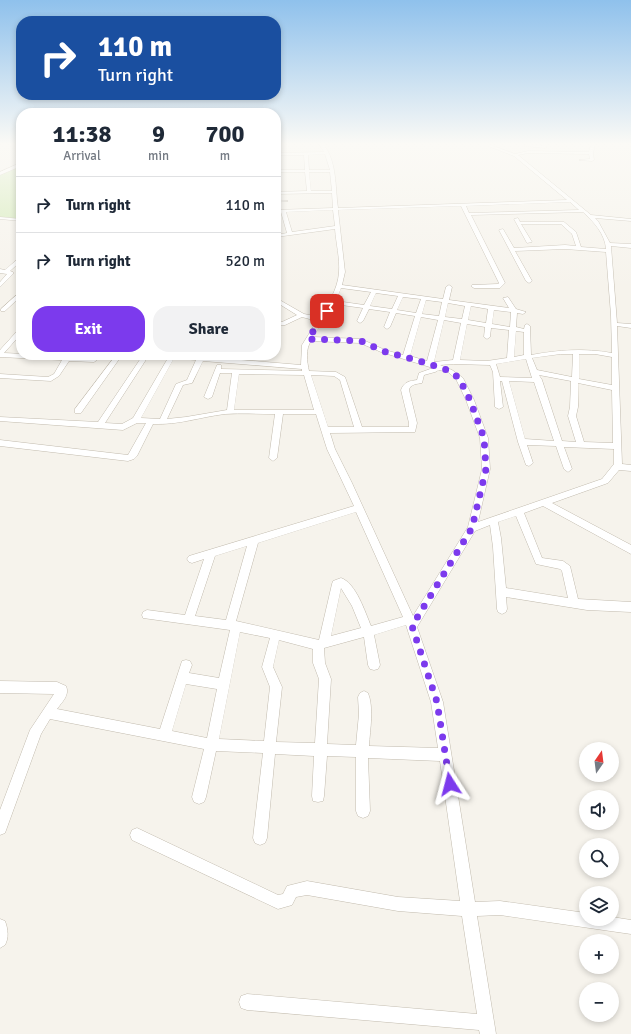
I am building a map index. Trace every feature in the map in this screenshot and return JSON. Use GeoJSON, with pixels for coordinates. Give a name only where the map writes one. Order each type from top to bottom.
{"type":"FeatureCollection","features":[{"type":"Feature","properties":{"kind":"street"},"geometry":{"type":"LineString","coordinates":[[247,1002],[488,1029],[437,702],[410,623],[324,430],[306,370],[304,345],[332,302],[339,286],[342,272],[333,192]]}},
{"type":"Feature","properties":{"kind":"street"},"geometry":{"type":"LineString","coordinates":[[472,528],[606,481],[618,465],[614,324],[609,248],[596,221],[561,192]]}},
{"type":"Feature","properties":{"kind":"street"},"geometry":{"type":"LineString","coordinates":[[290,234],[283,211],[571,200]]}},
{"type":"Feature","properties":{"kind":"street"},"geometry":{"type":"LineString","coordinates":[[281,201],[286,201]]}},
{"type":"Feature","properties":{"kind":"street"},"geometry":{"type":"LineString","coordinates":[[518,202],[529,223]]}},
{"type":"Feature","properties":{"kind":"street"},"geometry":{"type":"LineString","coordinates":[[463,205],[502,283],[506,298],[514,311],[510,360]]}},
{"type":"Feature","properties":{"kind":"street"},"geometry":{"type":"LineString","coordinates":[[468,214],[584,211]]}},
{"type":"Feature","properties":{"kind":"street"},"geometry":{"type":"LineString","coordinates":[[591,216],[631,220]]}},
{"type":"Feature","properties":{"kind":"street"},"geometry":{"type":"LineString","coordinates":[[0,222],[3,218],[16,219]]}},
{"type":"Feature","properties":{"kind":"street"},"geometry":{"type":"LineString","coordinates":[[529,242],[517,220],[529,223],[562,223],[574,233],[579,248]]}},
{"type":"Feature","properties":{"kind":"street"},"geometry":{"type":"LineString","coordinates":[[281,235],[337,226]]}},
{"type":"Feature","properties":{"kind":"street"},"geometry":{"type":"LineString","coordinates":[[500,230],[529,281]]}},
{"type":"Feature","properties":{"kind":"street"},"geometry":{"type":"LineString","coordinates":[[511,250],[565,247],[609,248],[631,246]]}},
{"type":"Feature","properties":{"kind":"street"},"geometry":{"type":"LineString","coordinates":[[3,272],[16,262]]}},
{"type":"Feature","properties":{"kind":"street"},"geometry":{"type":"LineString","coordinates":[[0,285],[11,273],[3,272]]}},
{"type":"Feature","properties":{"kind":"street"},"geometry":{"type":"LineString","coordinates":[[474,286],[502,285]]}},
{"type":"Feature","properties":{"kind":"street"},"geometry":{"type":"LineString","coordinates":[[339,286],[523,312]]}},
{"type":"Feature","properties":{"kind":"street"},"geometry":{"type":"LineString","coordinates":[[430,364],[449,287]]}},
{"type":"Feature","properties":{"kind":"street"},"geometry":{"type":"LineString","coordinates":[[360,321],[374,291]]}},
{"type":"Feature","properties":{"kind":"street"},"geometry":{"type":"LineString","coordinates":[[388,326],[401,295]]}},
{"type":"Feature","properties":{"kind":"street"},"geometry":{"type":"LineString","coordinates":[[3,310],[16,298]]}},
{"type":"Feature","properties":{"kind":"street"},"geometry":{"type":"LineString","coordinates":[[406,357],[424,298]]}},
{"type":"Feature","properties":{"kind":"street"},"geometry":{"type":"LineString","coordinates":[[494,308],[505,304],[506,298]]}},
{"type":"Feature","properties":{"kind":"street"},"geometry":{"type":"LineString","coordinates":[[332,302],[512,329],[527,329],[528,357],[538,380],[568,469]]}},
{"type":"Feature","properties":{"kind":"street"},"geometry":{"type":"LineString","coordinates":[[281,303],[301,316],[312,319],[321,319]]}},
{"type":"Feature","properties":{"kind":"street"},"geometry":{"type":"LineString","coordinates":[[456,363],[468,304]]}},
{"type":"Feature","properties":{"kind":"street"},"geometry":{"type":"LineString","coordinates":[[487,337],[488,325],[494,308]]}},
{"type":"Feature","properties":{"kind":"street"},"geometry":{"type":"LineString","coordinates":[[281,324],[301,316]]}},
{"type":"Feature","properties":{"kind":"street"},"geometry":{"type":"LineString","coordinates":[[614,324],[631,326]]}},
{"type":"Feature","properties":{"kind":"street"},"geometry":{"type":"LineString","coordinates":[[147,615],[233,626],[321,644],[368,631],[410,623],[472,528],[486,469],[484,438],[470,400],[459,378],[450,371],[383,351],[361,341],[308,339]]}},
{"type":"Feature","properties":{"kind":"street"},"geometry":{"type":"LineString","coordinates":[[0,355],[16,340]]}},
{"type":"Feature","properties":{"kind":"street"},"geometry":{"type":"LineString","coordinates":[[430,364],[492,362],[561,352],[595,352],[615,356]]}},
{"type":"Feature","properties":{"kind":"street"},"geometry":{"type":"LineString","coordinates":[[576,352],[574,407],[572,416],[581,444]]}},
{"type":"Feature","properties":{"kind":"street"},"geometry":{"type":"LineString","coordinates":[[0,355],[16,355]]}},
{"type":"Feature","properties":{"kind":"street"},"geometry":{"type":"LineString","coordinates":[[0,376],[49,378],[57,375],[66,360]]}},
{"type":"Feature","properties":{"kind":"street"},"geometry":{"type":"LineString","coordinates":[[78,411],[115,360]]}},
{"type":"Feature","properties":{"kind":"street"},"geometry":{"type":"LineString","coordinates":[[100,425],[143,360]]}},
{"type":"Feature","properties":{"kind":"street"},"geometry":{"type":"LineString","coordinates":[[0,419],[123,427],[136,420],[171,360]]}},
{"type":"Feature","properties":{"kind":"street"},"geometry":{"type":"LineString","coordinates":[[162,422],[178,387],[182,382],[191,379],[200,360]]}},
{"type":"Feature","properties":{"kind":"street"},"geometry":{"type":"LineString","coordinates":[[208,397],[221,360]]}},
{"type":"Feature","properties":{"kind":"street"},"geometry":{"type":"LineString","coordinates":[[236,360],[332,373],[340,376],[343,379],[359,430]]}},
{"type":"Feature","properties":{"kind":"street"},"geometry":{"type":"LineString","coordinates":[[492,362],[501,379],[529,463]]}},
{"type":"Feature","properties":{"kind":"street"},"geometry":{"type":"LineString","coordinates":[[324,430],[413,429],[405,388],[410,383],[420,381],[421,374],[433,371],[438,367]]}},
{"type":"Feature","properties":{"kind":"street"},"geometry":{"type":"LineString","coordinates":[[217,371],[236,372],[306,370]]}},
{"type":"Feature","properties":{"kind":"street"},"geometry":{"type":"LineString","coordinates":[[230,412],[236,372]]}},
{"type":"Feature","properties":{"kind":"street"},"geometry":{"type":"LineString","coordinates":[[534,372],[616,388]]}},
{"type":"Feature","properties":{"kind":"street"},"geometry":{"type":"LineString","coordinates":[[501,379],[538,380]]}},
{"type":"Feature","properties":{"kind":"street"},"geometry":{"type":"LineString","coordinates":[[499,407],[501,379]]}},
{"type":"Feature","properties":{"kind":"street"},"geometry":{"type":"LineString","coordinates":[[136,420],[162,422],[186,420],[211,414],[230,412],[318,412]]}},
{"type":"Feature","properties":{"kind":"street"},"geometry":{"type":"LineString","coordinates":[[273,458],[279,413]]}},
{"type":"Feature","properties":{"kind":"street"},"geometry":{"type":"LineString","coordinates":[[0,443],[128,458],[134,454],[151,421]]}},
{"type":"Feature","properties":{"kind":"street"},"geometry":{"type":"LineString","coordinates":[[522,442],[617,446]]}},
{"type":"Feature","properties":{"kind":"street"},"geometry":{"type":"LineString","coordinates":[[617,466],[631,468]]}},
{"type":"Feature","properties":{"kind":"street"},"geometry":{"type":"LineString","coordinates":[[544,503],[631,550]]}},
{"type":"Feature","properties":{"kind":"street"},"geometry":{"type":"LineString","coordinates":[[192,559],[358,508]]}},
{"type":"Feature","properties":{"kind":"street"},"geometry":{"type":"LineString","coordinates":[[519,512],[539,561],[563,565],[567,569],[574,603]]}},
{"type":"Feature","properties":{"kind":"street"},"geometry":{"type":"LineString","coordinates":[[493,521],[497,542],[498,573],[502,609]]}},
{"type":"Feature","properties":{"kind":"street"},"geometry":{"type":"LineString","coordinates":[[199,797],[212,745],[233,626],[254,539]]}},
{"type":"Feature","properties":{"kind":"street"},"geometry":{"type":"LineString","coordinates":[[189,620],[211,553]]}},
{"type":"Feature","properties":{"kind":"street"},"geometry":{"type":"LineString","coordinates":[[318,796],[324,679],[318,663],[321,644],[337,584],[341,582],[346,585],[351,594],[368,631],[374,665]]}},
{"type":"Feature","properties":{"kind":"street"},"geometry":{"type":"LineString","coordinates":[[501,592],[587,605],[631,607]]}},
{"type":"Feature","properties":{"kind":"street"},"geometry":{"type":"LineString","coordinates":[[260,838],[276,687],[276,681],[268,670],[267,665],[276,634]]}},
{"type":"Feature","properties":{"kind":"street"},"geometry":{"type":"LineString","coordinates":[[164,736],[186,665]]}},
{"type":"Feature","properties":{"kind":"street"},"geometry":{"type":"LineString","coordinates":[[182,678],[223,684]]}},
{"type":"Feature","properties":{"kind":"street"},"geometry":{"type":"LineString","coordinates":[[0,687],[62,690],[49,713],[36,730],[0,828]]}},
{"type":"Feature","properties":{"kind":"street"},"geometry":{"type":"LineString","coordinates":[[363,811],[362,752],[365,714],[364,698]]}},
{"type":"Feature","properties":{"kind":"street"},"geometry":{"type":"LineString","coordinates":[[49,713],[212,745],[445,755]]}},
{"type":"Feature","properties":{"kind":"street"},"geometry":{"type":"LineString","coordinates":[[137,835],[278,902],[286,900],[292,891],[307,888],[398,904],[469,909],[500,908],[631,927]]}},
{"type":"Feature","properties":{"kind":"street"},"geometry":{"type":"LineString","coordinates":[[0,926],[0,940]]}},
{"type":"Feature","properties":{"kind":"green space"},"geometry":{"type":"Polygon","coordinates":[[[0,192],[16,192],[16,220],[0,218],[0,192]]]}},
{"type":"Feature","properties":{"kind":"route"},"geometry":{"type":"LineString","coordinates":[[327,311],[308,339],[361,341],[383,351],[450,371],[459,378],[470,400],[484,438],[486,469],[472,528],[412,626],[437,702],[450,784]]}}]}
